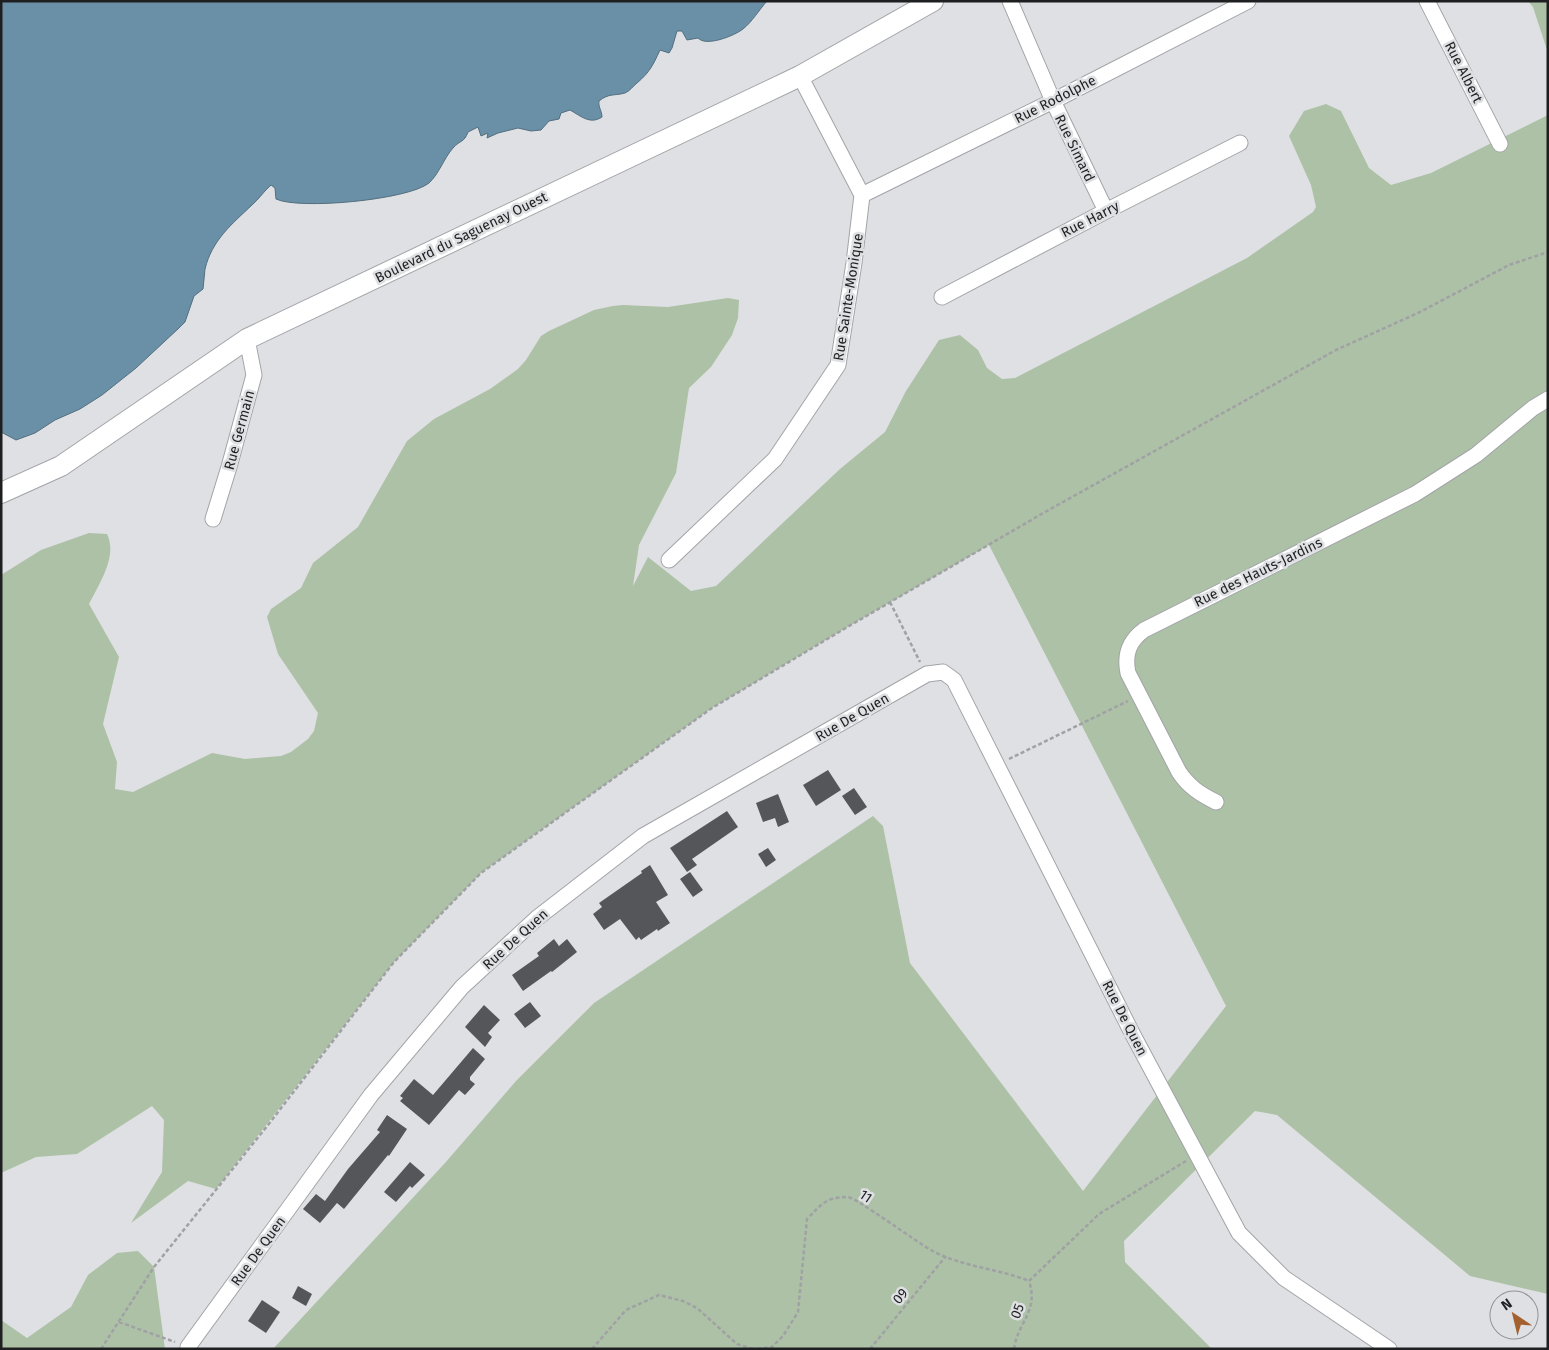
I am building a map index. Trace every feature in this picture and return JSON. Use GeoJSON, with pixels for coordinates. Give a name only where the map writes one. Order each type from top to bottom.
{"type":"FeatureCollection","features":[{"type":"Feature","properties":{"kind":"main road","name":"Boulevard du Saguenay Ouest"},"geometry":{"type":"LineString","coordinates":[[1,494],[61,466],[247,340],[800,76],[933,1]]}},
{"type":"Feature","properties":{"kind":"street","name":"Rue Simard"},"geometry":{"type":"LineString","coordinates":[[1010,1],[1053,101],[1106,211]]}},
{"type":"Feature","properties":{"kind":"street","name":"Rue Rodolphe"},"geometry":{"type":"LineString","coordinates":[[862,195],[1053,101],[1248,1]]}},
{"type":"Feature","properties":{"kind":"street","name":"Rue Albert"},"geometry":{"type":"LineString","coordinates":[[1427,1],[1500,144]]}},
{"type":"Feature","properties":{"kind":"street"},"geometry":{"type":"LineString","coordinates":[[800,76],[862,195]]}},
{"type":"Feature","properties":{"kind":"street","name":"Rue Harry"},"geometry":{"type":"LineString","coordinates":[[942,297],[1240,143]]}},
{"type":"Feature","properties":{"kind":"street","name":"Rue Sainte-Monique"},"geometry":{"type":"LineString","coordinates":[[669,560],[775,459],[838,365],[854,264],[862,195]]}},
{"type":"Feature","properties":{"kind":"street","name":"Rue Germain"},"geometry":{"type":"LineString","coordinates":[[213,519],[230,467],[254,375],[247,340]]}},
{"type":"Feature","properties":{"kind":"street","name":"Rue des Hauts-Jardins"},"geometry":{"type":"LineString","coordinates":[[1216,802],[1188,785],[1179,772],[1128,672],[1126,653],[1136,636],[1227,588],[1415,494],[1476,455],[1533,408],[1548,399]]}},
{"type":"Feature","properties":{"kind":"street","name":"Rue De Quen"},"geometry":{"type":"LineString","coordinates":[[188,1347],[371,1095],[462,987],[537,918],[643,836],[926,674],[943,672],[954,680],[1132,1033],[1239,1233],[1284,1278],[1389,1349]]}},
{"type":"Feature","properties":{"kind":"path"},"geometry":{"type":"LineString","coordinates":[[101,1349],[154,1267],[268,1125],[394,962],[481,873],[712,708],[890,602],[1045,512],[1336,350],[1420,312],[1509,265],[1548,252]]}},
{"type":"Feature","properties":{"kind":"path"},"geometry":{"type":"LineString","coordinates":[[890,602],[926,674]]}},
{"type":"Feature","properties":{"kind":"path"},"geometry":{"type":"LineString","coordinates":[[997,765],[1140,696]]}},
{"type":"Feature","properties":{"kind":"path"},"geometry":{"type":"LineString","coordinates":[[1029,1281],[1099,1214],[1197,1154]]}},
{"type":"Feature","properties":{"kind":"path","name":"11"},"geometry":{"type":"LineString","coordinates":[[757,1349],[772,1347],[783,1336],[798,1312],[807,1220],[827,1199],[850,1197],[932,1251],[963,1262],[1012,1274],[1029,1281]]}},
{"type":"Feature","properties":{"kind":"path","name":"09"},"geometry":{"type":"LineString","coordinates":[[870,1349],[946,1256]]}},
{"type":"Feature","properties":{"kind":"path","name":"05"},"geometry":{"type":"LineString","coordinates":[[1014,1349],[1016,1337],[1028,1317],[1033,1293],[1029,1281]]}},
{"type":"Feature","properties":{"kind":"path"},"geometry":{"type":"LineString","coordinates":[[592,1349],[626,1310],[659,1296],[683,1301],[698,1308],[737,1344],[753,1349]]}},
{"type":"Feature","properties":{"kind":"path"},"geometry":{"type":"LineString","coordinates":[[118,1322],[188,1347]]}},
{"type":"Feature","properties":{"kind":"green space"},"geometry":{"type":"Polygon","coordinates":[[[1528,1],[1548,1],[1548,53],[1533,7],[1528,1]]]}},
{"type":"Feature","properties":{"kind":"green space"},"geometry":{"type":"Polygon","coordinates":[[[1326,104],[1341,111],[1369,168],[1391,185],[1431,173],[1548,115],[1548,1294],[1539,1292],[1539,1290],[1531,1290],[1470,1276],[1277,1115],[1255,1111],[1124,1241],[1125,1262],[1212,1349],[273,1349],[445,1163],[516,1081],[594,1003],[873,816],[883,826],[910,963],[1083,1191],[1226,1006],[989,545],[712,708],[481,873],[394,962],[216,1189],[188,1181],[131,1223],[162,1172],[164,1120],[152,1106],[77,1154],[36,1157],[1,1173],[1,575],[41,550],[89,533],[107,534],[110,543],[109,561],[89,604],[119,657],[103,724],[117,762],[115,789],[133,792],[212,753],[245,759],[281,756],[291,752],[308,739],[314,731],[318,713],[278,654],[267,617],[271,609],[301,588],[313,563],[358,527],[407,441],[434,419],[490,389],[518,369],[541,336],[594,310],[613,306],[668,307],[728,298],[739,300],[738,318],[732,335],[711,367],[689,388],[676,473],[639,545],[633,586],[648,557],[691,591],[716,586],[840,469],[885,432],[906,391],[939,340],[960,335],[978,350],[987,368],[1002,379],[1015,378],[1247,258],[1313,212],[1316,207],[1311,185],[1289,136],[1304,111],[1326,104]]]}},
{"type":"Feature","properties":{"kind":"green space"},"geometry":{"type":"Polygon","coordinates":[[[138,1251],[154,1267],[165,1349],[1,1349],[1,1320],[27,1338],[71,1307],[88,1275],[117,1253],[138,1251]]]}},
{"type":"Feature","properties":{"kind":"water"},"geometry":{"type":"Polygon","coordinates":[[[1,1],[767,1],[746,26],[739,32],[727,37],[713,41],[698,38],[687,40],[682,31],[677,31],[669,53],[660,50],[648,72],[630,90],[599,101],[602,117],[598,119],[586,119],[570,110],[561,113],[559,119],[549,121],[541,130],[531,131],[518,128],[487,138],[488,133],[481,136],[478,127],[468,132],[463,140],[455,145],[433,179],[417,189],[353,202],[307,204],[276,199],[275,188],[271,185],[230,226],[212,249],[205,269],[203,289],[194,296],[185,322],[136,368],[102,395],[35,433],[16,440],[1,432],[1,1]]]}},
{"type":"Feature","properties":{"kind":"building"},"geometry":{"type":"Polygon","coordinates":[[[828,770],[841,790],[816,806],[803,785],[828,770]]]}},
{"type":"Feature","properties":{"kind":"building"},"geometry":{"type":"Polygon","coordinates":[[[854,788],[867,807],[855,815],[842,796],[854,788]]]}},
{"type":"Feature","properties":{"kind":"building"},"geometry":{"type":"Polygon","coordinates":[[[778,794],[789,822],[778,827],[775,818],[763,822],[756,803],[778,794]]]}},
{"type":"Feature","properties":{"kind":"building"},"geometry":{"type":"Polygon","coordinates":[[[727,811],[738,827],[692,859],[697,865],[687,872],[670,848],[727,811]]]}},
{"type":"Feature","properties":{"kind":"building"},"geometry":{"type":"Polygon","coordinates":[[[768,848],[776,860],[766,867],[758,854],[768,848]]]}},
{"type":"Feature","properties":{"kind":"building"},"geometry":{"type":"Polygon","coordinates":[[[650,865],[668,895],[656,902],[670,923],[641,940],[639,937],[636,940],[620,919],[604,930],[593,914],[602,907],[599,903],[642,873],[641,871],[650,865]]]}},
{"type":"Feature","properties":{"kind":"building"},"geometry":{"type":"Polygon","coordinates":[[[690,872],[703,890],[693,897],[680,879],[690,872]]]}},
{"type":"Feature","properties":{"kind":"building"},"geometry":{"type":"Polygon","coordinates":[[[554,939],[559,946],[567,939],[577,952],[552,972],[523,991],[512,975],[539,956],[537,953],[554,939]]]}},
{"type":"Feature","properties":{"kind":"building"},"geometry":{"type":"Polygon","coordinates":[[[530,1002],[541,1016],[525,1028],[514,1014],[530,1002]]]}},
{"type":"Feature","properties":{"kind":"building"},"geometry":{"type":"Polygon","coordinates":[[[484,1005],[500,1020],[488,1033],[492,1037],[485,1047],[465,1027],[484,1005]]]}},
{"type":"Feature","properties":{"kind":"building"},"geometry":{"type":"Polygon","coordinates":[[[473,1048],[485,1059],[470,1077],[470,1080],[475,1084],[465,1095],[459,1090],[429,1125],[400,1101],[403,1098],[400,1096],[414,1079],[433,1095],[473,1048]]]}},
{"type":"Feature","properties":{"kind":"building"},"geometry":{"type":"Polygon","coordinates":[[[387,1115],[407,1129],[389,1156],[344,1209],[337,1203],[320,1223],[303,1209],[316,1194],[325,1201],[348,1169],[380,1132],[377,1130],[387,1115]]]}},
{"type":"Feature","properties":{"kind":"building"},"geometry":{"type":"Polygon","coordinates":[[[410,1162],[425,1175],[412,1188],[410,1186],[396,1202],[384,1192],[410,1162]]]}},
{"type":"Feature","properties":{"kind":"building"},"geometry":{"type":"Polygon","coordinates":[[[298,1286],[312,1294],[306,1306],[292,1298],[298,1286]]]}},
{"type":"Feature","properties":{"kind":"building"},"geometry":{"type":"Polygon","coordinates":[[[262,1300],[280,1312],[266,1333],[248,1321],[262,1300]]]}}]}
